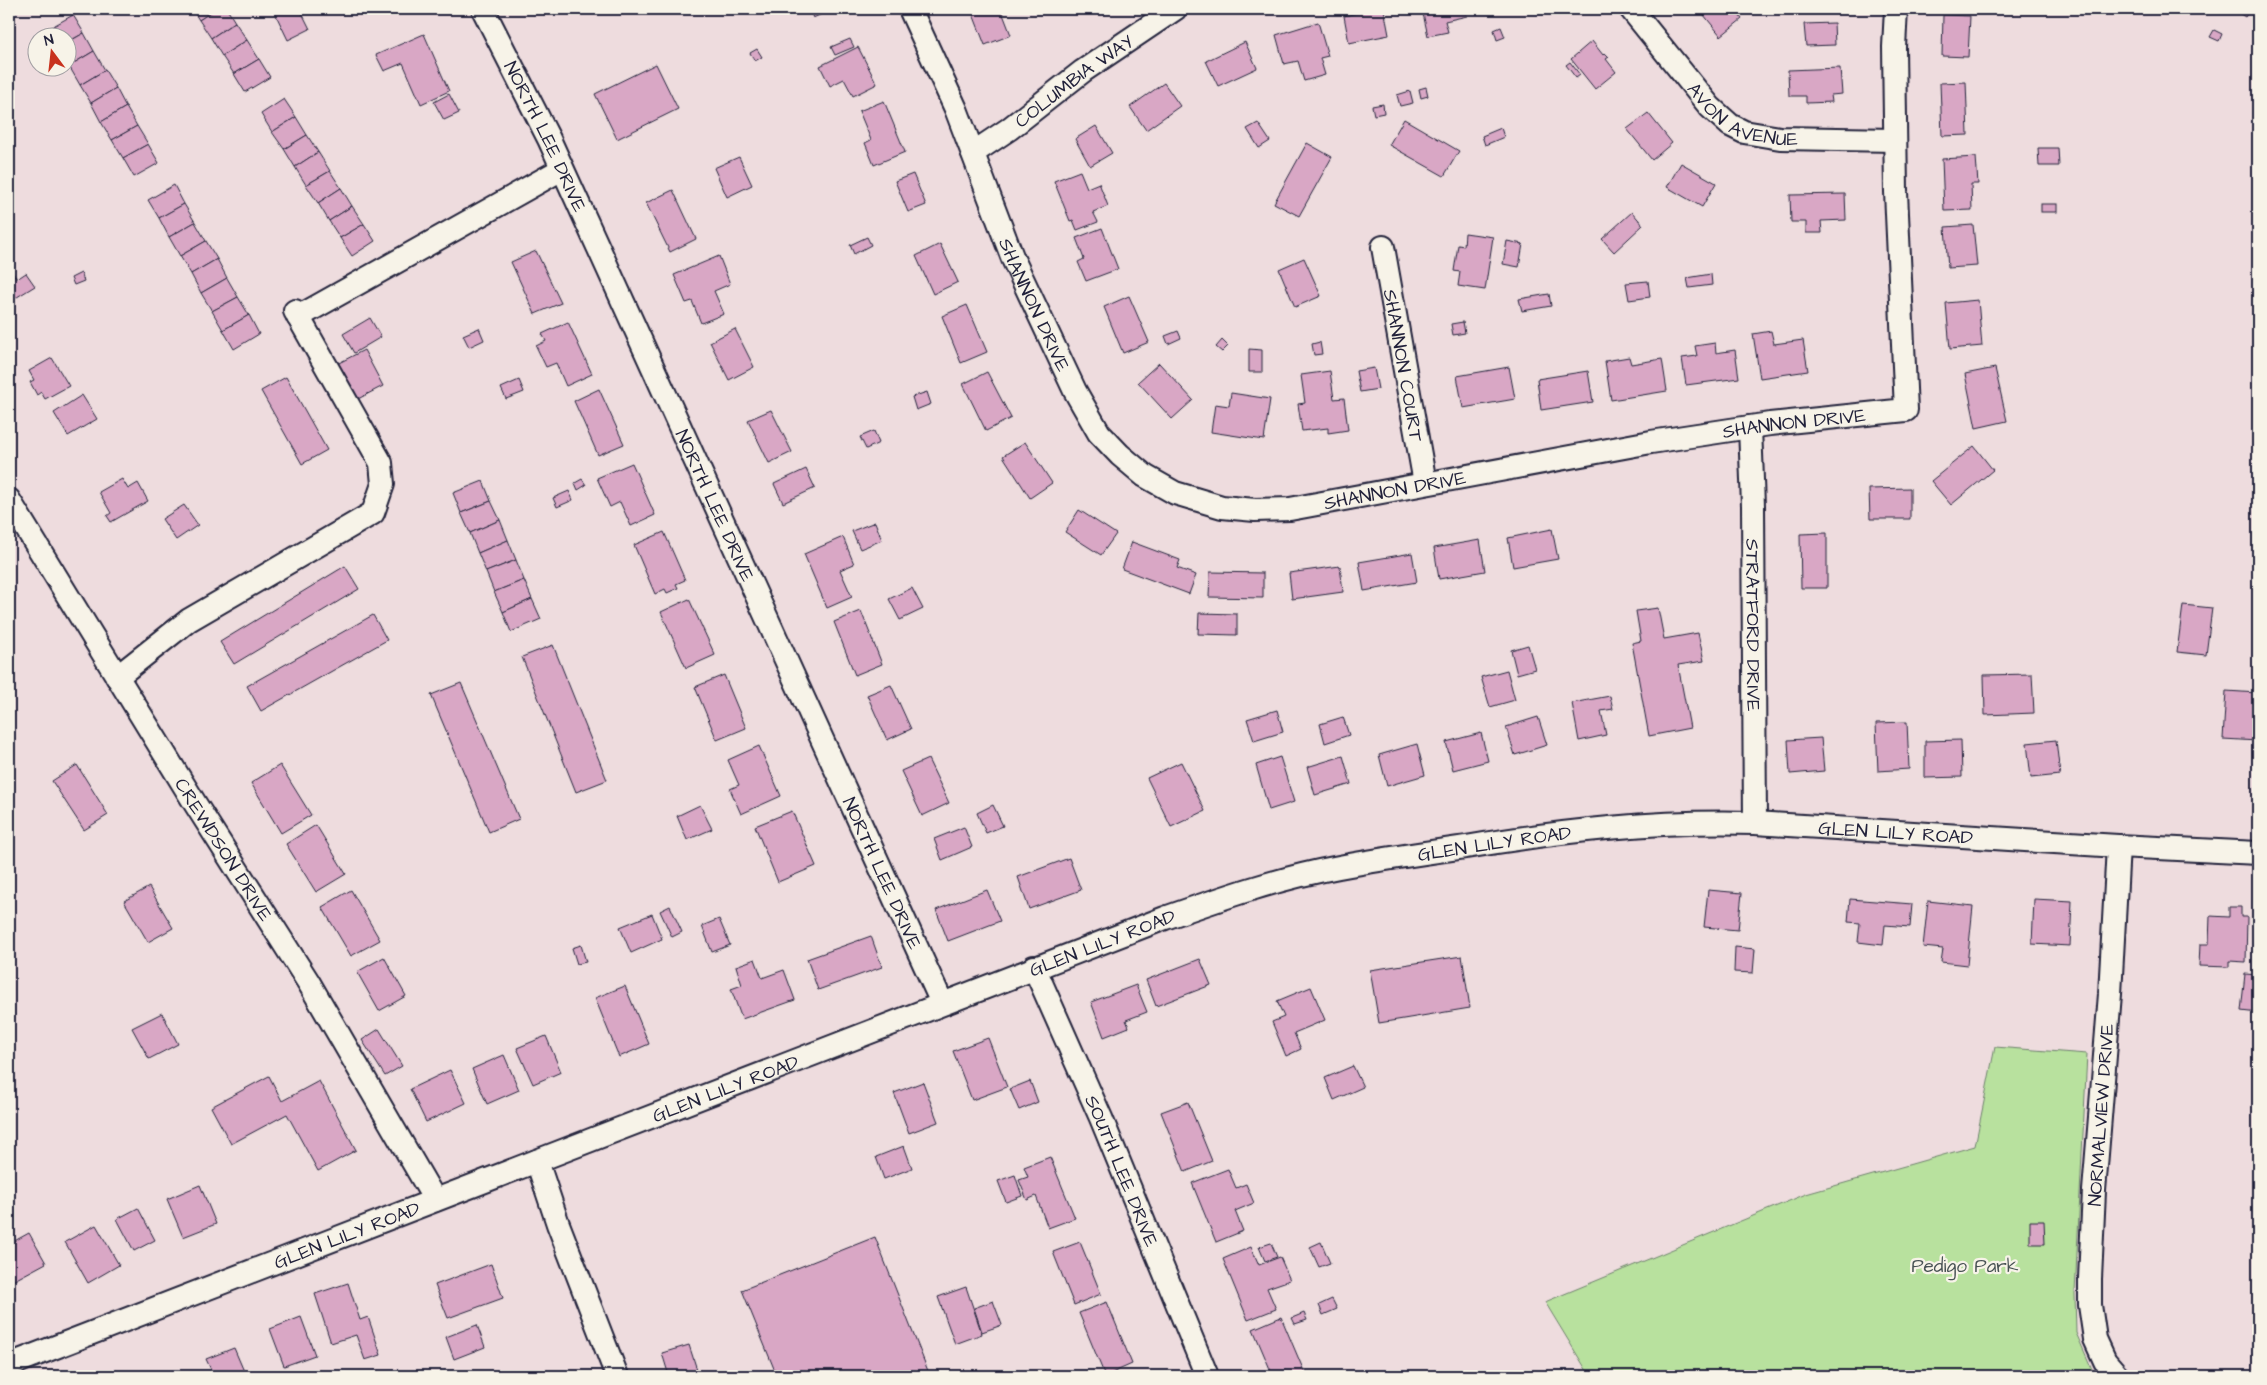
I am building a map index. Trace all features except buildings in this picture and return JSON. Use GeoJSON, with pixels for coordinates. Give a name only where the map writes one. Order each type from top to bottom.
{"type":"FeatureCollection","features":[{"type":"Feature","properties":{"kind":"street","name":"NORTH LEE DRIVE"},"geometry":{"type":"LineString","coordinates":[[483,9],[562,169],[942,1003]]}},
{"type":"Feature","properties":{"kind":"street","name":"SHANNON DRIVE"},"geometry":{"type":"LineString","coordinates":[[910,9],[956,109],[1013,259],[1075,390],[1108,444],[1145,476],[1175,493],[1206,503],[1254,510],[1290,509],[1651,442],[1750,426],[1906,410],[1895,140]]}},
{"type":"Feature","properties":{"kind":"street","name":"COLUMBIA WAY"},"geometry":{"type":"LineString","coordinates":[[973,153],[1009,129],[1083,71],[1175,9]]}},
{"type":"Feature","properties":{"kind":"street","name":"AVON AVENUE"},"geometry":{"type":"LineString","coordinates":[[1631,9],[1710,107],[1730,125],[1744,132],[1780,138],[1895,140]]}},
{"type":"Feature","properties":{"kind":"street"},"geometry":{"type":"LineString","coordinates":[[1895,140],[1894,47],[1896,9]]}},
{"type":"Feature","properties":{"kind":"street"},"geometry":{"type":"LineString","coordinates":[[117,677],[189,620],[373,513],[384,484],[381,463],[297,314],[562,169]]}},
{"type":"Feature","properties":{"kind":"street","name":"SHANNON COURT"},"geometry":{"type":"LineString","coordinates":[[1383,247],[1425,483]]}},
{"type":"Feature","properties":{"kind":"street","name":"STRATFORD DRIVE"},"geometry":{"type":"LineString","coordinates":[[1750,426],[1753,506],[1755,823]]}},
{"type":"Feature","properties":{"kind":"street","name":"CREWDSON DRIVE"},"geometry":{"type":"LineString","coordinates":[[9,500],[196,805],[309,983],[436,1200]]}},
{"type":"Feature","properties":{"kind":"street","name":"GLEN LILY ROAD"},"geometry":{"type":"LineString","coordinates":[[9,1365],[1034,967],[1165,918],[1252,889],[1339,867],[1587,829],[1663,823],[1755,823],[2258,853]]}},
{"type":"Feature","properties":{"kind":"street","name":"NORMALVIEW DRIVE"},"geometry":{"type":"LineString","coordinates":[[2118,846],[2110,994],[2094,1191],[2090,1279],[2090,1305],[2095,1340],[2105,1361],[2118,1376]]}},
{"type":"Feature","properties":{"kind":"street","name":"SOUTH LEE DRIVE"},"geometry":{"type":"LineString","coordinates":[[1034,967],[1101,1118],[1207,1376]]}},
{"type":"Feature","properties":{"kind":"street"},"geometry":{"type":"LineString","coordinates":[[537,1161],[558,1224],[618,1376]]}},
{"type":"Feature","properties":{"kind":"green space","name":"Pedigo Park"},"geometry":{"type":"Polygon","coordinates":[[[1995,1047],[2087,1054],[2075,1293],[2076,1333],[2095,1376],[1590,1376],[1545,1302],[1806,1194],[1975,1146],[1995,1047]]]}}]}
